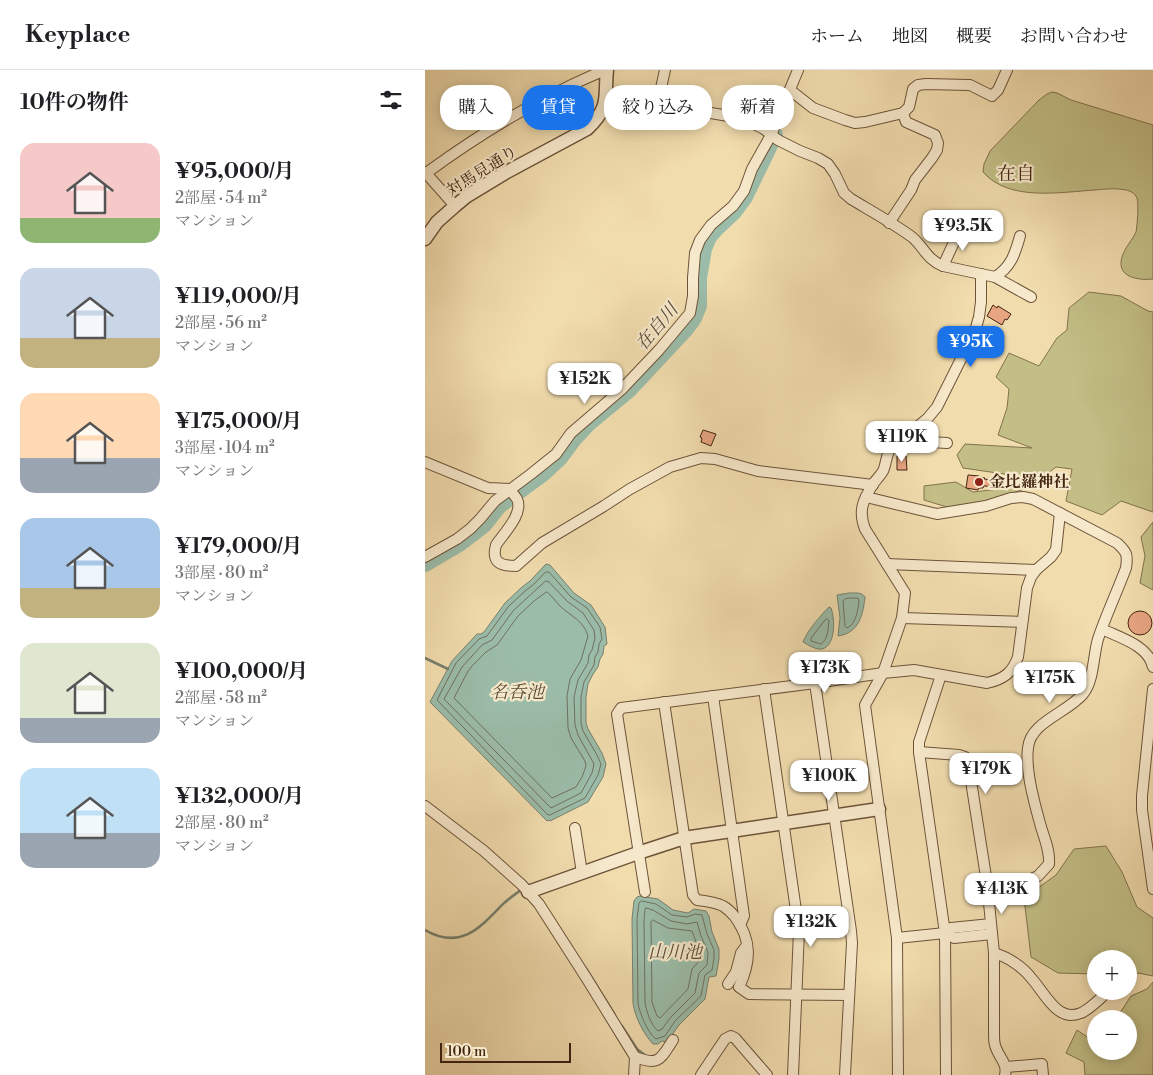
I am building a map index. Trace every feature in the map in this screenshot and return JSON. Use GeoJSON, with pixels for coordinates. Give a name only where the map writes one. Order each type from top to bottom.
{"type":"FeatureCollection","features":[{"type":"Feature","properties":{"kind":"street"},"geometry":{"type":"LineString","coordinates":[[455,206],[425,173],[464,147],[509,119],[559,92],[606,70],[605,104],[602,112]]}},
{"type":"Feature","properties":{"kind":"street"},"geometry":{"type":"LineString","coordinates":[[662,85],[665,70]]}},
{"type":"Feature","properties":{"kind":"street"},"geometry":{"type":"LineString","coordinates":[[792,85],[798,70]]}},
{"type":"Feature","properties":{"kind":"street"},"geometry":{"type":"LineString","coordinates":[[794,93],[813,108],[845,120],[865,122],[903,113],[909,107],[913,89],[918,85],[970,85],[992,96],[998,90],[1007,70]]}},
{"type":"Feature","properties":{"kind":"street","name":"対馬見通り"},"geometry":{"type":"LineString","coordinates":[[425,239],[437,222],[481,187],[587,129],[602,112]]}},
{"type":"Feature","properties":{"kind":"street"},"geometry":{"type":"LineString","coordinates":[[712,113],[750,122],[765,129],[778,140],[819,158],[828,164],[844,193],[914,239],[936,264],[995,276],[1031,297]]}},
{"type":"Feature","properties":{"kind":"street"},"geometry":{"type":"LineString","coordinates":[[889,223],[911,190],[915,180],[937,150],[938,143],[935,135],[906,122],[903,113]]}},
{"type":"Feature","properties":{"kind":"street"},"geometry":{"type":"LineString","coordinates":[[425,557],[457,539],[470,529],[495,500],[555,454],[571,433],[621,390],[659,350],[690,312],[693,296],[695,253],[700,240],[711,225],[733,206],[744,191],[773,130]]}},
{"type":"Feature","properties":{"kind":"street"},"geometry":{"type":"LineString","coordinates":[[943,266],[961,227]]}},
{"type":"Feature","properties":{"kind":"street"},"geometry":{"type":"LineString","coordinates":[[995,276],[1004,271],[1010,263],[1020,236]]}},
{"type":"Feature","properties":{"kind":"street"},"geometry":{"type":"LineString","coordinates":[[898,1075],[897,938],[865,705],[883,673],[902,618],[905,593],[865,529],[861,508],[883,470],[890,449],[927,419],[937,407],[975,331],[981,302],[981,274]]}},
{"type":"Feature","properties":{"kind":"street"},"geometry":{"type":"LineString","coordinates":[[904,438],[913,441],[947,443]]}},
{"type":"Feature","properties":{"kind":"street"},"geometry":{"type":"LineString","coordinates":[[510,489],[518,500],[517,514],[494,551],[497,561],[501,565],[506,566],[516,566],[542,543],[630,489],[670,467],[701,458],[715,459],[758,471],[873,485]]}},
{"type":"Feature","properties":{"kind":"street"},"geometry":{"type":"LineString","coordinates":[[425,462],[487,488],[510,489]]}},
{"type":"Feature","properties":{"kind":"street"},"geometry":{"type":"LineString","coordinates":[[866,497],[937,514],[1023,497],[1060,513],[1117,543],[1126,552],[1128,558],[1126,568],[1097,641],[1087,688],[1077,700],[1037,729],[1029,739],[1027,750],[1030,781],[1048,847],[1049,864],[1038,876],[988,899]]}},
{"type":"Feature","properties":{"kind":"street"},"geometry":{"type":"LineString","coordinates":[[645,892],[617,714],[621,708],[914,670],[987,682],[998,680],[1014,667],[1018,657],[1027,588],[1036,570],[1056,550],[1060,513]]}},
{"type":"Feature","properties":{"kind":"street"},"geometry":{"type":"LineString","coordinates":[[887,564],[1036,570]]}},
{"type":"Feature","properties":{"kind":"street"},"geometry":{"type":"LineString","coordinates":[[902,618],[1022,622]]}},
{"type":"Feature","properties":{"kind":"street"},"geometry":{"type":"LineString","coordinates":[[1102,629],[1144,651],[1153,667]]}},
{"type":"Feature","properties":{"kind":"street"},"geometry":{"type":"LineString","coordinates":[[941,675],[919,742],[919,752],[945,933],[945,1075]]}},
{"type":"Feature","properties":{"kind":"street"},"geometry":{"type":"LineString","coordinates":[[815,683],[852,943],[845,1075]]}},
{"type":"Feature","properties":{"kind":"street"},"geometry":{"type":"LineString","coordinates":[[764,689],[799,931],[793,1075]]}},
{"type":"Feature","properties":{"kind":"street"},"geometry":{"type":"LineString","coordinates":[[1153,689],[1142,796],[1142,810],[1153,889]]}},
{"type":"Feature","properties":{"kind":"street"},"geometry":{"type":"LineString","coordinates":[[713,696],[744,916],[740,925]]}},
{"type":"Feature","properties":{"kind":"street"},"geometry":{"type":"LineString","coordinates":[[665,702],[693,896],[697,900],[725,907],[740,925],[747,945],[747,963],[745,975],[739,987],[749,994],[849,996]]}},
{"type":"Feature","properties":{"kind":"street"},"geometry":{"type":"LineString","coordinates":[[919,752],[965,756],[968,762],[994,953],[995,1047],[1005,1071],[1042,1064],[1043,1075]]}},
{"type":"Feature","properties":{"kind":"street"},"geometry":{"type":"LineString","coordinates":[[425,806],[484,851],[539,904],[635,1057],[634,1075]]}},
{"type":"Feature","properties":{"kind":"street"},"geometry":{"type":"LineString","coordinates":[[528,892],[684,838],[879,809]]}},
{"type":"Feature","properties":{"kind":"street"},"geometry":{"type":"LineString","coordinates":[[575,828],[582,873]]}},
{"type":"Feature","properties":{"kind":"street"},"geometry":{"type":"LineString","coordinates":[[897,938],[945,933],[954,938],[991,929]]}},
{"type":"Feature","properties":{"kind":"street"},"geometry":{"type":"LineString","coordinates":[[728,984],[736,972],[741,953],[747,945]]}},
{"type":"Feature","properties":{"kind":"street"},"geometry":{"type":"LineString","coordinates":[[994,953],[1014,962],[1031,977],[1053,1006],[1061,1013],[1076,1014],[1083,1012],[1098,1000]]}},
{"type":"Feature","properties":{"kind":"street"},"geometry":{"type":"LineString","coordinates":[[701,1075],[725,1039],[731,1036],[735,1038],[767,1075]]}},
{"type":"Feature","properties":{"kind":"street"},"geometry":{"type":"LineString","coordinates":[[635,1057],[653,1062],[659,1060],[673,1040]]}},
{"type":"Feature","properties":{"kind":"shaded area"},"geometry":{"type":"Polygon","coordinates":[[[1052,92],[1071,100],[1153,125],[1153,279],[1139,279],[1127,275],[1121,266],[1124,252],[1135,235],[1136,230],[1138,201],[1132,192],[1114,189],[1051,193],[1021,191],[1007,188],[983,172],[984,164],[990,151],[1039,100],[1052,92]]]}},
{"type":"Feature","properties":{"kind":"shaded area"},"geometry":{"type":"Polygon","coordinates":[[[1089,292],[1121,296],[1153,312],[1153,512],[1121,501],[1102,515],[1066,501],[1072,469],[1056,467],[1030,487],[989,501],[950,508],[924,500],[924,486],[956,482],[973,492],[1007,488],[1011,475],[963,468],[957,455],[965,444],[1032,448],[998,435],[1007,408],[1009,389],[996,377],[1009,353],[1039,366],[1057,338],[1067,330],[1069,308],[1089,292]]]}},
{"type":"Feature","properties":{"kind":"shaded area"},"geometry":{"type":"Polygon","coordinates":[[[1153,522],[1153,590],[1140,583],[1145,556],[1141,537],[1153,522]]]}},
{"type":"Feature","properties":{"kind":"shaded area"},"geometry":{"type":"Polygon","coordinates":[[[1106,846],[1122,872],[1137,907],[1153,918],[1153,976],[1137,973],[1137,950],[1087,950],[1087,974],[1058,973],[1031,957],[1024,898],[1056,875],[1074,849],[1106,846]]]}},
{"type":"Feature","properties":{"kind":"shaded area"},"geometry":{"type":"Polygon","coordinates":[[[1153,982],[1153,1075],[1085,1075],[1084,1062],[1066,1053],[1077,1030],[1087,1037],[1087,1060],[1137,1060],[1137,1010],[1122,1010],[1128,1000],[1137,1000],[1137,993],[1147,989],[1153,982]]]}},
{"type":"Feature","properties":{"kind":"water","name":"名呑池"},"geometry":{"type":"Polygon","coordinates":[[[546,564],[550,565],[574,593],[591,605],[605,627],[607,644],[604,646],[598,667],[588,684],[586,697],[586,723],[606,764],[603,777],[588,802],[550,821],[547,821],[430,702],[452,661],[477,634],[484,632],[505,603],[546,564]]]}},
{"type":"Feature","properties":{"kind":"water"},"geometry":{"type":"Polygon","coordinates":[[[849,593],[864,595],[863,610],[855,627],[851,631],[838,636],[840,618],[837,595],[849,593]]]}},
{"type":"Feature","properties":{"kind":"water"},"geometry":{"type":"Polygon","coordinates":[[[829,607],[831,608],[834,625],[830,643],[827,647],[820,649],[803,642],[811,628],[829,607]]]}},
{"type":"Feature","properties":{"kind":"water","name":"山川池"},"geometry":{"type":"Polygon","coordinates":[[[640,896],[658,899],[673,910],[688,913],[694,909],[706,911],[719,949],[716,976],[709,977],[705,999],[679,1025],[667,1042],[662,1041],[658,1044],[653,1044],[649,1040],[638,1019],[633,1003],[632,919],[634,901],[640,896]]]}},
{"type":"Feature","properties":{"kind":"building"},"geometry":{"type":"Polygon","coordinates":[[[993,305],[1011,314],[1002,325],[987,316],[993,305]]]}},
{"type":"Feature","properties":{"kind":"building"},"geometry":{"type":"Polygon","coordinates":[[[703,430],[716,434],[711,446],[701,442],[702,438],[700,437],[703,430]]]}},
{"type":"Feature","properties":{"kind":"building"},"geometry":{"type":"Polygon","coordinates":[[[897,456],[906,456],[907,470],[897,470],[897,456]]]}},
{"type":"Feature","properties":{"kind":"building","name":"金比羅神社"},"geometry":{"type":"Polygon","coordinates":[[[968,475],[1000,481],[999,487],[984,486],[978,490],[966,488],[968,475]]]}},
{"type":"Feature","properties":{"kind":"building"},"geometry":{"type":"Polygon","coordinates":[[[1140,611],[1149,614],[1152,623],[1149,632],[1140,635],[1131,632],[1128,623],[1131,614],[1140,611]]]}},
{"type":"Feature","properties":{"kind":"waterway","name":"在自川"},"geometry":{"type":"LineString","coordinates":[[425,564],[471,535],[484,525],[499,506],[544,473],[560,458],[589,423],[629,390],[686,329],[694,318],[699,306],[699,278],[704,249],[709,237],[734,212],[745,197],[775,135]]}},
{"type":"Feature","properties":{"kind":"waterway"},"geometry":{"type":"LineString","coordinates":[[425,658],[448,669]]}},
{"type":"Feature","properties":{"kind":"waterway"},"geometry":{"type":"LineString","coordinates":[[425,930],[437,936],[449,938],[468,934],[477,929],[504,903],[521,890]]}},
{"type":"Feature","properties":{"kind":"waterway"},"geometry":{"type":"LineString","coordinates":[[585,967],[615,1015]]}},
{"type":"Feature","properties":{"kind":"waterway"},"geometry":{"type":"LineString","coordinates":[[622,1026],[637,1049],[646,1056]]}},
{"type":"Feature","properties":{"kind":"place","name":"金比羅神社"},"geometry":{"type":"Point","coordinates":[979,482]}},
{"type":"Feature","properties":{"kind":"district","name":"在自"},"geometry":{"type":"Point","coordinates":[1016,174]}}]}
